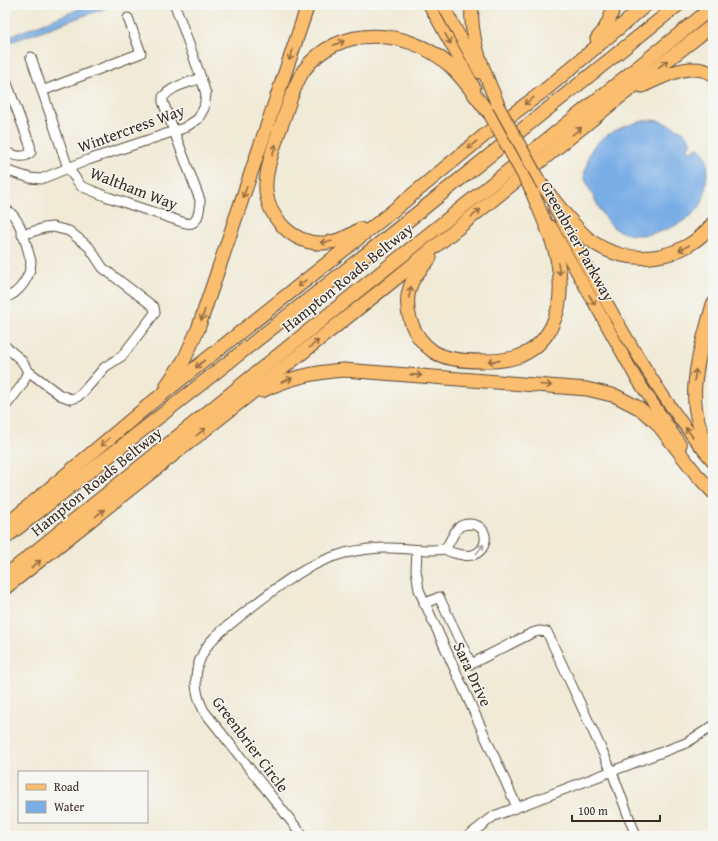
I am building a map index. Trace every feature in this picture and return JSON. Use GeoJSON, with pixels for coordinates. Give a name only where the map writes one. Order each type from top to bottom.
{"type":"FeatureCollection","features":[{"type":"Feature","properties":{"kind":"highway"},"geometry":{"type":"LineString","coordinates":[[135,417],[166,386],[184,360],[191,345],[308,5]]}},
{"type":"Feature","properties":{"kind":"highway"},"geometry":{"type":"LineString","coordinates":[[472,5],[472,29],[493,109]]}},
{"type":"Feature","properties":{"kind":"highway"},"geometry":{"type":"LineString","coordinates":[[545,90],[565,67],[602,33],[610,20],[613,5]]}},
{"type":"Feature","properties":{"kind":"highway"},"geometry":{"type":"LineString","coordinates":[[5,526],[135,417],[409,198],[486,134],[545,90],[646,5]]}},
{"type":"Feature","properties":{"kind":"highway","name":"Hampton Roads Beltway"},"geometry":{"type":"LineString","coordinates":[[5,538],[358,261],[678,5]]}},
{"type":"Feature","properties":{"kind":"highway"},"geometry":{"type":"LineString","coordinates":[[123,445],[173,416],[230,373],[688,5]]}},
{"type":"Feature","properties":{"kind":"highway"},"geometry":{"type":"LineString","coordinates":[[5,566],[163,437],[704,5]]}},
{"type":"Feature","properties":{"kind":"highway","name":"Hampton Roads Beltway"},"geometry":{"type":"LineString","coordinates":[[5,576],[383,270],[713,7]]}},
{"type":"Feature","properties":{"kind":"highway"},"geometry":{"type":"LineString","coordinates":[[5,588],[446,238],[621,96],[713,25]]}},
{"type":"Feature","properties":{"kind":"highway"},"geometry":{"type":"LineString","coordinates":[[409,198],[356,232],[328,242],[314,242],[296,236],[284,228],[274,216],[268,202],[266,187],[267,176],[292,95],[300,77],[311,62],[327,49],[350,39],[382,36],[403,40],[424,48],[448,64],[493,109]]}},
{"type":"Feature","properties":{"kind":"highway"},"geometry":{"type":"LineString","coordinates":[[621,96],[665,75],[682,69],[700,69],[713,74]]}},
{"type":"Feature","properties":{"kind":"highway"},"geometry":{"type":"LineString","coordinates":[[446,238],[416,274],[410,290],[408,309],[411,321],[417,334],[433,351],[454,359],[490,362],[520,356],[535,346],[549,332],[556,317],[560,296],[558,262],[537,188]]}},
{"type":"Feature","properties":{"kind":"highway"},"geometry":{"type":"LineString","coordinates":[[537,188],[589,240],[604,249],[620,255],[647,258],[670,254],[694,242],[707,231],[713,223]]}},
{"type":"Feature","properties":{"kind":"highway"},"geometry":{"type":"LineString","coordinates":[[713,304],[696,367],[694,391],[696,414],[700,428],[707,444],[713,452]]}},
{"type":"Feature","properties":{"kind":"highway"},"geometry":{"type":"LineString","coordinates":[[228,412],[256,394],[273,386],[299,377],[333,371],[358,370],[594,390],[626,400],[650,417],[663,431],[697,475],[713,492]]}},
{"type":"Feature","properties":{"kind":"main road","name":"Greenbrier Parkway"},"geometry":{"type":"LineString","coordinates":[[429,5],[493,109],[537,188],[636,378],[674,435],[713,484]]}},
{"type":"Feature","properties":{"kind":"main road","name":"Greenbrier Parkway"},"geometry":{"type":"LineString","coordinates":[[443,5],[493,109]]}},
{"type":"Feature","properties":{"kind":"main road","name":"Greenbrier Parkway"},"geometry":{"type":"LineString","coordinates":[[537,188],[648,373],[683,425],[713,462]]}},
{"type":"Feature","properties":{"kind":"street","name":"Wintercress Way"},"geometry":{"type":"LineString","coordinates":[[5,170],[30,178],[41,179],[88,160],[184,128],[198,119],[204,108],[206,94],[202,78],[175,5]]}},
{"type":"Feature","properties":{"kind":"street"},"geometry":{"type":"LineString","coordinates":[[42,91],[141,53],[128,18]]}},
{"type":"Feature","properties":{"kind":"street","name":"Waltham Way"},"geometry":{"type":"LineString","coordinates":[[31,57],[68,168],[81,186],[105,196],[182,222],[192,223],[195,221],[200,205],[199,197],[174,131]]}},
{"type":"Feature","properties":{"kind":"street"},"geometry":{"type":"LineString","coordinates":[[5,78],[30,144],[31,152],[23,157],[5,152]]}},
{"type":"Feature","properties":{"kind":"street"},"geometry":{"type":"LineString","coordinates":[[174,131],[163,102],[163,97],[176,86],[202,78]]}},
{"type":"Feature","properties":{"kind":"street"},"geometry":{"type":"LineString","coordinates":[[5,209],[15,216],[31,261],[29,274],[14,294],[5,298]]}},
{"type":"Feature","properties":{"kind":"street"},"geometry":{"type":"LineString","coordinates":[[5,346],[21,360],[28,371],[60,395],[71,399],[77,397],[83,392],[105,367],[122,356],[153,317],[155,309],[103,268],[89,247],[69,230],[53,227],[22,235]]}},
{"type":"Feature","properties":{"kind":"street"},"geometry":{"type":"LineString","coordinates":[[5,407],[22,385],[28,371]]}},
{"type":"Feature","properties":{"kind":"street","name":"Greenbrier Circle"},"geometry":{"type":"LineString","coordinates":[[303,836],[204,711],[200,703],[195,683],[199,662],[207,645],[214,637],[277,587],[303,570],[338,555],[385,548],[428,551],[445,549]]}},
{"type":"Feature","properties":{"kind":"street","name":"Sara Drive"},"geometry":{"type":"LineString","coordinates":[[417,550],[416,570],[424,604],[517,807]]}},
{"type":"Feature","properties":{"kind":"street"},"geometry":{"type":"LineString","coordinates":[[424,604],[439,597],[471,664],[532,633],[539,631],[547,632],[612,772],[636,836]]}},
{"type":"Feature","properties":{"kind":"street"},"geometry":{"type":"LineString","coordinates":[[468,836],[494,816],[686,743],[713,726]]}},
{"type":"Feature","properties":{"kind":"water"},"geometry":{"type":"Polygon","coordinates":[[[90,5],[114,5],[5,44],[5,38],[90,5]]]}},
{"type":"Feature","properties":{"kind":"water"},"geometry":{"type":"Polygon","coordinates":[[[651,120],[660,121],[683,131],[691,142],[688,148],[689,151],[692,151],[697,147],[705,155],[708,168],[705,192],[700,206],[693,214],[683,221],[659,232],[646,235],[634,235],[623,232],[613,227],[609,223],[589,188],[584,175],[590,153],[601,139],[627,126],[651,120]]]}}]}
